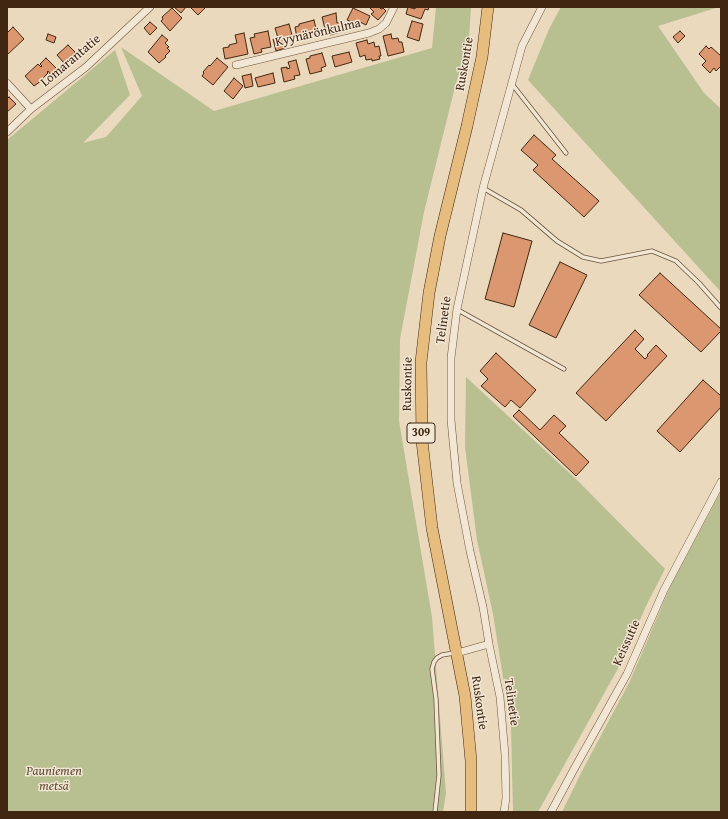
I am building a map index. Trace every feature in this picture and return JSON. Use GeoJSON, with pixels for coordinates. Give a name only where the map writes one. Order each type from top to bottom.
{"type":"FeatureCollection","features":[{"type":"Feature","properties":{"kind":"main road","name":"Ruskontie"},"geometry":{"type":"LineString","coordinates":[[471,812],[471,761],[468,722],[457,653],[432,528],[422,441],[421,362],[428,300],[440,236],[482,57],[488,7]]}},
{"type":"Feature","properties":{"kind":"street","name":"Lomarantatie"},"geometry":{"type":"LineString","coordinates":[[7,132],[31,109],[86,67],[150,7]]}},
{"type":"Feature","properties":{"kind":"street","name":"Kyynärönkulma"},"geometry":{"type":"LineString","coordinates":[[236,65],[369,33],[379,29],[386,23],[394,7]]}},
{"type":"Feature","properties":{"kind":"street","name":"Telinetie"},"geometry":{"type":"LineString","coordinates":[[504,812],[506,798],[505,755],[500,696],[457,483],[451,420],[451,358],[457,309],[483,188],[522,46],[542,7]]}},
{"type":"Feature","properties":{"kind":"street"},"geometry":{"type":"LineString","coordinates":[[7,83],[31,109]]}},
{"type":"Feature","properties":{"kind":"street","name":"Keissutie"},"geometry":{"type":"LineString","coordinates":[[551,812],[627,674],[664,590],[721,482]]}},
{"type":"Feature","properties":{"kind":"street"},"geometry":{"type":"LineString","coordinates":[[457,653],[489,644]]}},
{"type":"Feature","properties":{"kind":"lane"},"geometry":{"type":"LineString","coordinates":[[512,84],[566,153]]}},
{"type":"Feature","properties":{"kind":"lane"},"geometry":{"type":"LineString","coordinates":[[483,188],[521,210],[557,241],[583,257],[601,261],[652,251],[676,261],[699,283],[721,308]]}},
{"type":"Feature","properties":{"kind":"lane"},"geometry":{"type":"LineString","coordinates":[[457,309],[564,369]]}},
{"type":"Feature","properties":{"kind":"lane"},"geometry":{"type":"LineString","coordinates":[[435,812],[438,757],[436,699],[432,669],[437,658],[442,655],[457,653]]}},
{"type":"Feature","properties":{"kind":"green space","name":"Pauniemen metsä"},"geometry":{"type":"Polygon","coordinates":[[[436,7],[471,7],[469,38],[454,91],[424,212],[400,339],[399,421],[432,617],[446,793],[443,812],[7,812],[7,140],[115,50],[130,95],[83,143],[106,137],[142,96],[121,47],[214,111],[432,48],[436,7]]]}},
{"type":"Feature","properties":{"kind":"green space"},"geometry":{"type":"Polygon","coordinates":[[[561,7],[719,7],[658,26],[704,93],[721,109],[721,292],[528,80],[549,29],[561,7]]]}},
{"type":"Feature","properties":{"kind":"green space"},"geometry":{"type":"Polygon","coordinates":[[[466,377],[577,480],[665,569],[647,604],[620,665],[538,812],[513,812],[511,728],[493,614],[477,540],[465,447],[466,377]]]}},
{"type":"Feature","properties":{"kind":"green space"},"geometry":{"type":"Polygon","coordinates":[[[721,491],[721,812],[562,812],[630,681],[670,587],[721,491]]]}},
{"type":"Feature","properties":{"kind":"building"},"geometry":{"type":"Polygon","coordinates":[[[174,7],[186,7],[181,13],[174,7]]]}},
{"type":"Feature","properties":{"kind":"building"},"geometry":{"type":"Polygon","coordinates":[[[190,7],[206,7],[198,15],[190,7]]]}},
{"type":"Feature","properties":{"kind":"building"},"geometry":{"type":"Polygon","coordinates":[[[369,7],[379,7],[386,11],[378,20],[371,14],[374,12],[369,7]]]}},
{"type":"Feature","properties":{"kind":"building"},"geometry":{"type":"Polygon","coordinates":[[[408,7],[415,9],[415,7],[429,7],[428,10],[425,9],[421,19],[406,14],[408,7]]]}},
{"type":"Feature","properties":{"kind":"building"},"geometry":{"type":"Polygon","coordinates":[[[172,8],[182,18],[170,31],[161,21],[163,19],[162,17],[172,8]]]}},
{"type":"Feature","properties":{"kind":"building"},"geometry":{"type":"Polygon","coordinates":[[[353,8],[370,16],[366,25],[360,22],[358,25],[347,20],[353,8]]]}},
{"type":"Feature","properties":{"kind":"building"},"geometry":{"type":"Polygon","coordinates":[[[336,13],[337,23],[342,22],[344,31],[330,35],[329,32],[326,33],[322,17],[336,13]]]}},
{"type":"Feature","properties":{"kind":"building"},"geometry":{"type":"Polygon","coordinates":[[[314,20],[317,33],[297,38],[295,27],[299,26],[299,24],[314,20]]]}},
{"type":"Feature","properties":{"kind":"building"},"geometry":{"type":"Polygon","coordinates":[[[412,21],[423,24],[419,41],[407,37],[412,21]]]}},
{"type":"Feature","properties":{"kind":"building"},"geometry":{"type":"Polygon","coordinates":[[[150,22],[157,28],[150,35],[144,28],[150,22]]]}},
{"type":"Feature","properties":{"kind":"building"},"geometry":{"type":"Polygon","coordinates":[[[289,24],[292,35],[285,37],[285,48],[276,51],[273,39],[278,38],[275,28],[289,24]]]}},
{"type":"Feature","properties":{"kind":"building"},"geometry":{"type":"Polygon","coordinates":[[[13,27],[24,39],[7,55],[7,33],[13,27]]]}},
{"type":"Feature","properties":{"kind":"building"},"geometry":{"type":"Polygon","coordinates":[[[268,31],[271,47],[261,49],[262,52],[254,54],[250,38],[255,37],[254,34],[268,31]]]}},
{"type":"Feature","properties":{"kind":"building"},"geometry":{"type":"Polygon","coordinates":[[[680,31],[685,36],[678,43],[673,37],[680,31]]]}},
{"type":"Feature","properties":{"kind":"building"},"geometry":{"type":"Polygon","coordinates":[[[244,33],[248,54],[225,59],[223,48],[237,43],[235,35],[244,33]]]}},
{"type":"Feature","properties":{"kind":"building"},"geometry":{"type":"Polygon","coordinates":[[[48,34],[56,37],[54,43],[46,40],[48,34]]]}},
{"type":"Feature","properties":{"kind":"building"},"geometry":{"type":"Polygon","coordinates":[[[391,34],[392,39],[398,38],[399,42],[402,42],[404,52],[388,56],[383,36],[391,34]]]}},
{"type":"Feature","properties":{"kind":"building"},"geometry":{"type":"Polygon","coordinates":[[[162,35],[168,40],[165,43],[169,47],[167,48],[170,51],[159,63],[148,52],[162,35]]]}},
{"type":"Feature","properties":{"kind":"building"},"geometry":{"type":"Polygon","coordinates":[[[367,40],[368,44],[374,42],[375,47],[379,46],[381,56],[379,56],[380,59],[372,61],[372,59],[366,60],[365,55],[360,57],[356,43],[367,40]]]}},
{"type":"Feature","properties":{"kind":"building"},"geometry":{"type":"Polygon","coordinates":[[[68,45],[75,52],[72,56],[73,57],[64,63],[57,55],[68,45]]]}},
{"type":"Feature","properties":{"kind":"building"},"geometry":{"type":"Polygon","coordinates":[[[706,46],[709,49],[711,47],[721,56],[721,66],[716,71],[714,68],[710,73],[702,65],[706,61],[699,54],[706,46]]]}},
{"type":"Feature","properties":{"kind":"building"},"geometry":{"type":"Polygon","coordinates":[[[349,52],[352,62],[335,67],[332,56],[349,52]]]}},
{"type":"Feature","properties":{"kind":"building"},"geometry":{"type":"Polygon","coordinates":[[[322,53],[326,66],[321,68],[322,71],[310,74],[306,59],[310,58],[310,56],[322,53]]]}},
{"type":"Feature","properties":{"kind":"building"},"geometry":{"type":"Polygon","coordinates":[[[46,58],[57,69],[51,75],[48,71],[43,78],[44,79],[34,86],[25,76],[38,64],[41,67],[42,66],[40,64],[46,58]]]}},
{"type":"Feature","properties":{"kind":"building"},"geometry":{"type":"Polygon","coordinates":[[[217,58],[228,67],[213,85],[202,76],[204,73],[203,72],[217,58]]]}},
{"type":"Feature","properties":{"kind":"building"},"geometry":{"type":"Polygon","coordinates":[[[296,60],[300,75],[294,76],[295,79],[284,82],[281,68],[290,68],[288,62],[296,60]]]}},
{"type":"Feature","properties":{"kind":"building"},"geometry":{"type":"Polygon","coordinates":[[[273,73],[275,83],[258,87],[255,78],[273,73]]]}},
{"type":"Feature","properties":{"kind":"building"},"geometry":{"type":"Polygon","coordinates":[[[251,74],[253,86],[245,88],[242,76],[251,74]]]}},
{"type":"Feature","properties":{"kind":"building"},"geometry":{"type":"Polygon","coordinates":[[[234,78],[243,86],[233,99],[224,91],[234,78]]]}},
{"type":"Feature","properties":{"kind":"building"},"geometry":{"type":"Polygon","coordinates":[[[9,97],[16,104],[7,112],[7,99],[9,97]]]}},
{"type":"Feature","properties":{"kind":"building"},"geometry":{"type":"Polygon","coordinates":[[[534,135],[556,155],[552,159],[599,201],[584,217],[533,170],[538,165],[521,150],[534,135]]]}},
{"type":"Feature","properties":{"kind":"building"},"geometry":{"type":"Polygon","coordinates":[[[503,233],[532,241],[514,307],[485,299],[503,233]]]}},
{"type":"Feature","properties":{"kind":"building"},"geometry":{"type":"Polygon","coordinates":[[[560,262],[587,275],[556,338],[529,325],[560,262]]]}},
{"type":"Feature","properties":{"kind":"building"},"geometry":{"type":"Polygon","coordinates":[[[660,273],[721,329],[721,331],[701,352],[639,295],[660,273]]]}},
{"type":"Feature","properties":{"kind":"building"},"geometry":{"type":"Polygon","coordinates":[[[635,330],[644,339],[635,349],[645,359],[656,345],[667,356],[606,421],[576,393],[635,330]]]}},
{"type":"Feature","properties":{"kind":"building"},"geometry":{"type":"Polygon","coordinates":[[[496,353],[536,390],[520,408],[511,400],[505,407],[481,386],[488,379],[480,371],[496,353]]]}},
{"type":"Feature","properties":{"kind":"building"},"geometry":{"type":"Polygon","coordinates":[[[703,380],[721,396],[721,407],[680,452],[657,431],[703,380]]]}},
{"type":"Feature","properties":{"kind":"building"},"geometry":{"type":"Polygon","coordinates":[[[519,410],[540,430],[554,415],[566,426],[559,433],[589,462],[576,476],[513,416],[519,410]]]}}]}
